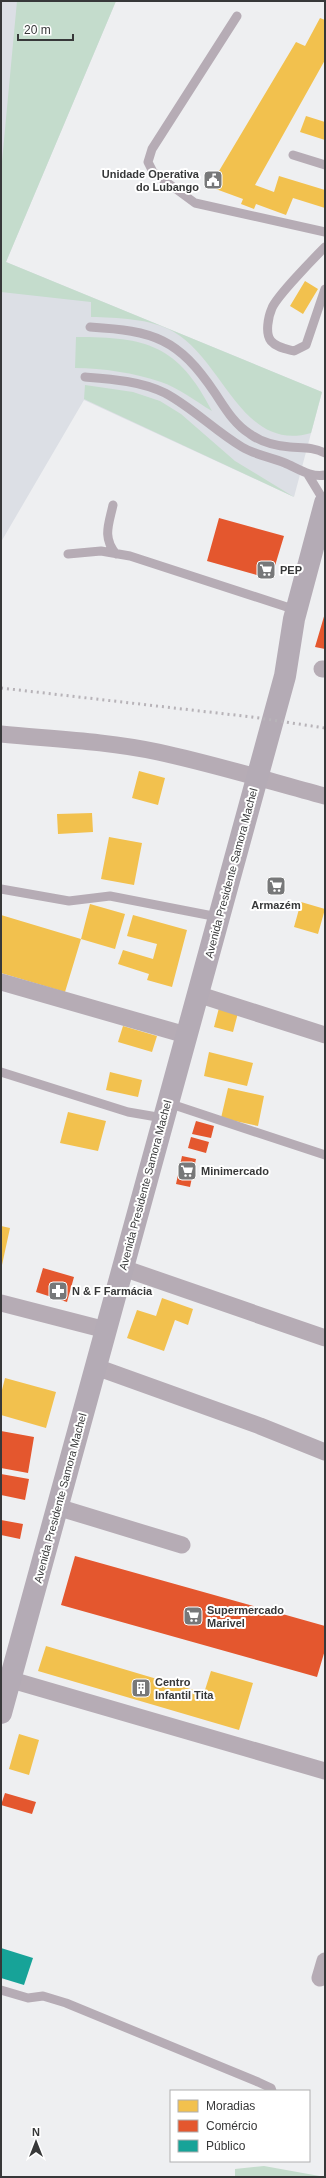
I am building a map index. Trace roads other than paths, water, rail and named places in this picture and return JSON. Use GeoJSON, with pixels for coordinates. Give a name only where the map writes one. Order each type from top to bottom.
{"type":"FeatureCollection","features":[{"type":"Feature","properties":{"kind":"main road","name":"Avenida Presidente Samora Machel"},"geometry":{"type":"LineString","coordinates":[[1,1713],[5,1679],[57,1507],[280,693],[289,658],[296,610],[323,512]]}},
{"type":"Feature","properties":{"kind":"main road","name":"Avenida Presidente Samora Machel"},"geometry":{"type":"LineString","coordinates":[[289,658],[306,623],[325,556]]}},
{"type":"Feature","properties":{"kind":"street"},"geometry":{"type":"LineString","coordinates":[[1,734],[125,746],[157,752],[234,770],[256,778],[325,796]]}},
{"type":"Feature","properties":{"kind":"street"},"geometry":{"type":"LineString","coordinates":[[1,982],[186,1035]]}},
{"type":"Feature","properties":{"kind":"street"},"geometry":{"type":"LineString","coordinates":[[197,994],[325,1035]]}},
{"type":"Feature","properties":{"kind":"street"},"geometry":{"type":"LineString","coordinates":[[123,1268],[325,1338]]}},
{"type":"Feature","properties":{"kind":"street"},"geometry":{"type":"LineString","coordinates":[[1,1303],[106,1330]]}},
{"type":"Feature","properties":{"kind":"street"},"geometry":{"type":"LineString","coordinates":[[96,1367],[260,1426],[325,1452]]}},
{"type":"Feature","properties":{"kind":"street"},"geometry":{"type":"LineString","coordinates":[[57,1507],[182,1545]]}},
{"type":"Feature","properties":{"kind":"street"},"geometry":{"type":"LineString","coordinates":[[5,1679],[325,1771]]}},
{"type":"Feature","properties":{"kind":"street"},"geometry":{"type":"LineString","coordinates":[[320,1978],[325,1961]]}},
{"type":"Feature","properties":{"kind":"lane"},"geometry":{"type":"LineString","coordinates":[[237,16],[152,149],[148,162],[153,172],[195,203],[325,232]]}},
{"type":"Feature","properties":{"kind":"lane"},"geometry":{"type":"LineString","coordinates":[[293,155],[325,165]]}},
{"type":"Feature","properties":{"kind":"lane"},"geometry":{"type":"LineString","coordinates":[[325,247],[272,307],[268,320],[268,331],[271,341],[280,348],[294,351],[306,345],[325,289]]}},
{"type":"Feature","properties":{"kind":"lane"},"geometry":{"type":"LineString","coordinates":[[90,327],[143,333],[165,340],[185,355],[203,376],[229,416],[249,434],[266,443],[288,447],[315,448],[325,444]]}},
{"type":"Feature","properties":{"kind":"lane"},"geometry":{"type":"LineString","coordinates":[[85,377],[122,381],[164,392],[244,449],[307,473],[325,475]]}},
{"type":"Feature","properties":{"kind":"lane"},"geometry":{"type":"LineString","coordinates":[[315,448],[325,453]]}},
{"type":"Feature","properties":{"kind":"lane"},"geometry":{"type":"LineString","coordinates":[[307,473],[321,496],[323,512]]}},
{"type":"Feature","properties":{"kind":"lane"},"geometry":{"type":"LineString","coordinates":[[113,505],[107,531],[108,545],[116,554]]}},
{"type":"Feature","properties":{"kind":"lane"},"geometry":{"type":"LineString","coordinates":[[68,554],[100,551],[130,556],[296,610]]}},
{"type":"Feature","properties":{"kind":"lane"},"geometry":{"type":"LineString","coordinates":[[1,889],[69,902],[110,896],[218,917]]}},
{"type":"Feature","properties":{"kind":"lane"},"geometry":{"type":"LineString","coordinates":[[1,1072],[128,1112],[166,1111],[325,1155]]}},
{"type":"Feature","properties":{"kind":"lane"},"geometry":{"type":"LineString","coordinates":[[1,1990],[28,1998],[42,1996],[66,2003],[258,2082],[271,2088],[272,2090]]}},
{"type":"Feature","properties":{"kind":"railway"},"geometry":{"type":"LineString","coordinates":[[1,688],[252,717],[325,728]]}},
{"type":"Feature","properties":{"kind":"place","name":"Unidade Operativa do Lubango"},"geometry":{"type":"Point","coordinates":[213,180]}},
{"type":"Feature","properties":{"kind":"place","name":"PEP"},"geometry":{"type":"Point","coordinates":[266,570]}},
{"type":"Feature","properties":{"kind":"place","name":"Armazém"},"geometry":{"type":"Point","coordinates":[276,886]}},
{"type":"Feature","properties":{"kind":"place","name":"Minimercado"},"geometry":{"type":"Point","coordinates":[187,1171]}},
{"type":"Feature","properties":{"kind":"place","name":"N & F Farmácia"},"geometry":{"type":"Point","coordinates":[58,1291]}},
{"type":"Feature","properties":{"kind":"place","name":"Supermercado Marivel"},"geometry":{"type":"Point","coordinates":[193,1616]}},
{"type":"Feature","properties":{"kind":"place","name":"Centro Infantil Tita"},"geometry":{"type":"Point","coordinates":[141,1688]}}]}
